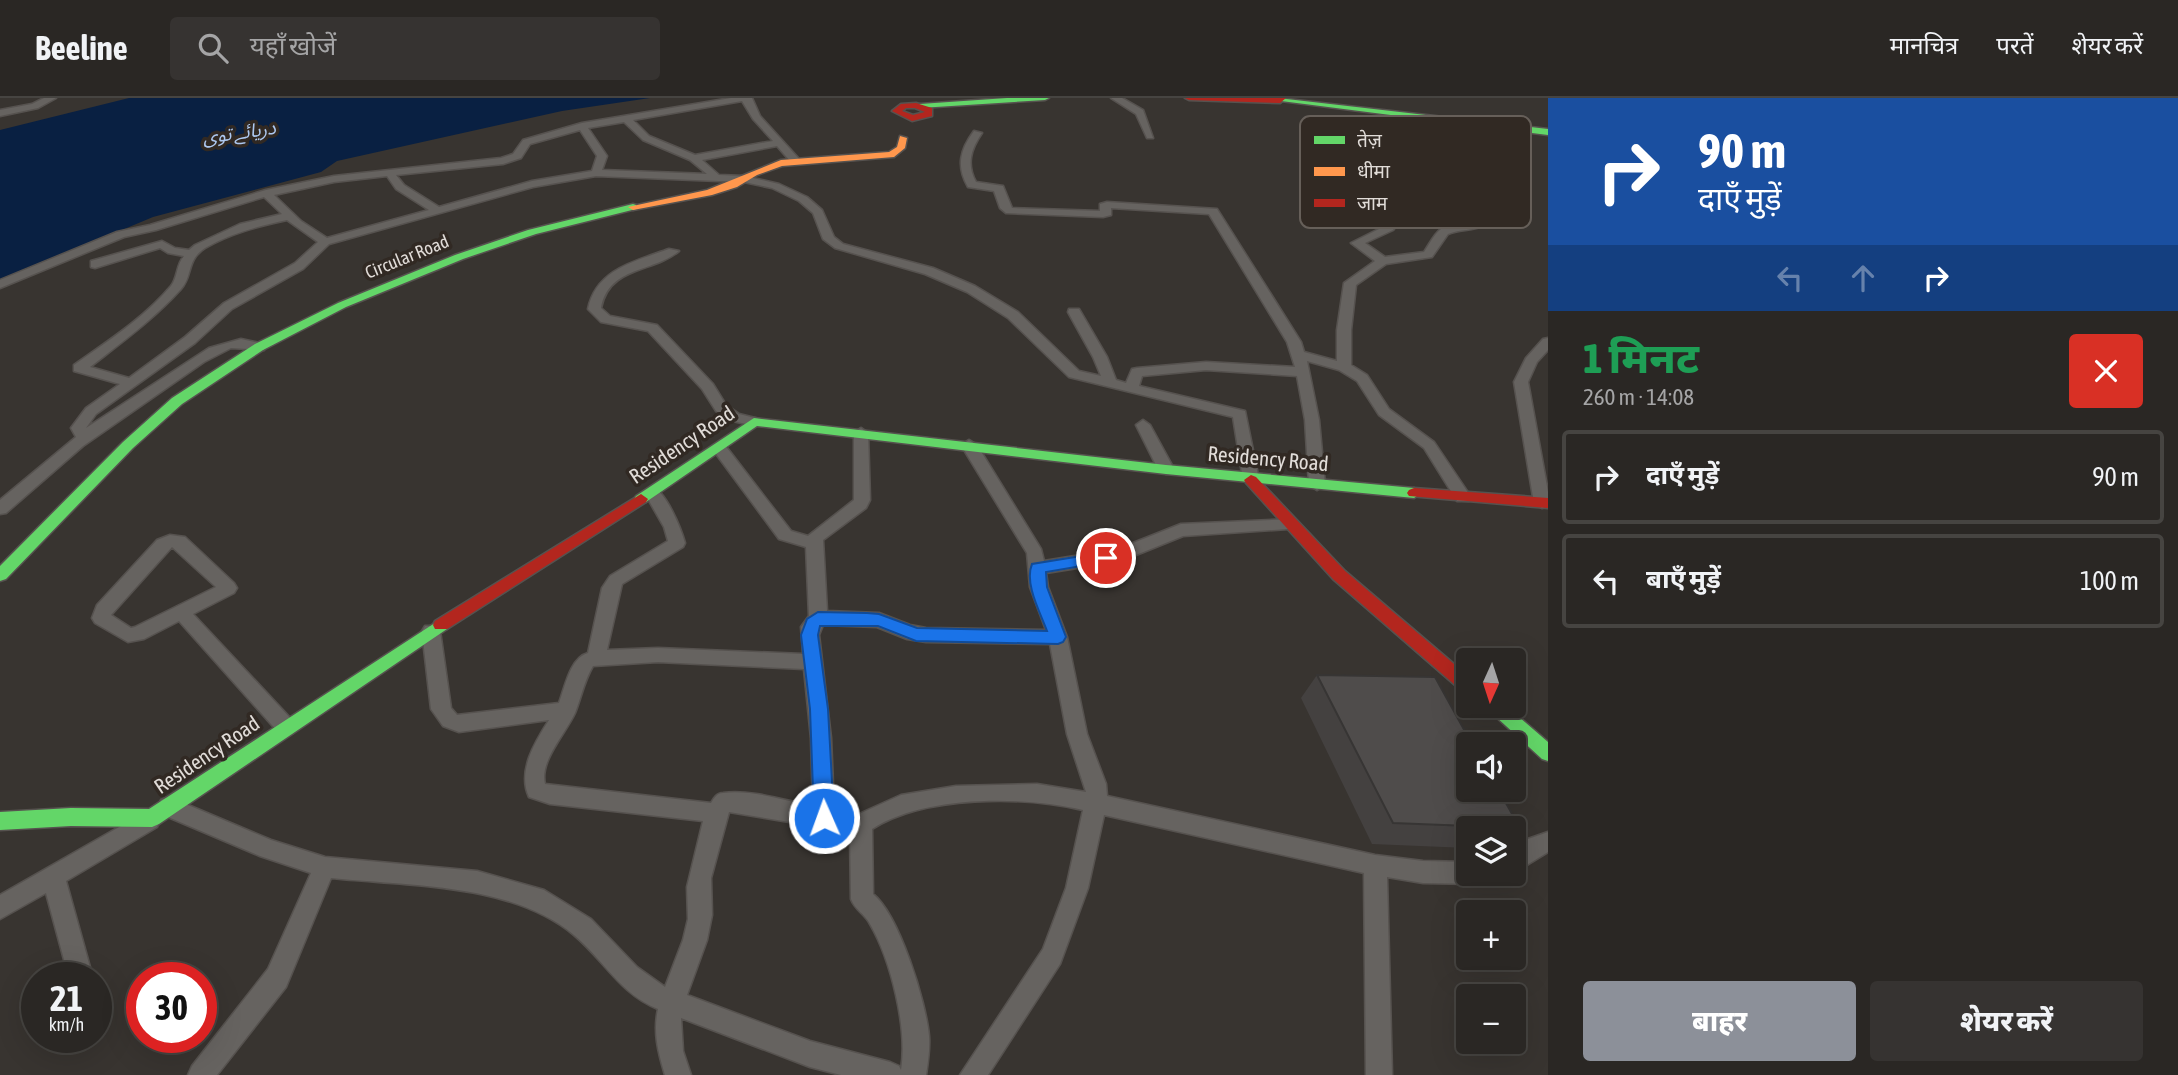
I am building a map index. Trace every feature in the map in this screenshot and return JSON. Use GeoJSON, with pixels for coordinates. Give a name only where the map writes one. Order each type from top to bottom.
{"type":"FeatureCollection","features":[{"type":"Feature","properties":{"kind":"main road"},"geometry":{"type":"LineString","coordinates":[[905,106],[1045,98]]}},
{"type":"Feature","properties":{"kind":"main road"},"geometry":{"type":"LineString","coordinates":[[1189,98],[1299,101],[1408,116]]}},
{"type":"Feature","properties":{"kind":"main road","name":"Circular Road"},"geometry":{"type":"LineString","coordinates":[[0,575],[152,422],[202,383],[259,347],[369,293],[499,243],[610,212],[709,193],[767,167],[795,160],[891,155],[901,148],[903,138],[910,134],[905,106]]}},
{"type":"Feature","properties":{"kind":"main road","name":"Residency Road"},"geometry":{"type":"LineString","coordinates":[[5,817],[160,812],[431,631],[652,492],[754,422],[1251,480],[1545,503]]}},
{"type":"Feature","properties":{"kind":"main road"},"geometry":{"type":"LineString","coordinates":[[1251,480],[1288,523],[1352,588],[1456,676]]}},
{"type":"Feature","properties":{"kind":"main road"},"geometry":{"type":"LineString","coordinates":[[1507,718],[1548,753]]}},
{"type":"Feature","properties":{"kind":"street"},"geometry":{"type":"LineString","coordinates":[[0,284],[121,234],[152,228],[266,193],[334,179],[503,161],[517,156],[528,142],[582,126],[746,98],[756,117],[795,160]]}},
{"type":"Feature","properties":{"kind":"street"},"geometry":{"type":"LineString","coordinates":[[1116,98],[1140,112],[1150,136]]}},
{"type":"Feature","properties":{"kind":"street"},"geometry":{"type":"LineString","coordinates":[[0,113],[53,99]]}},
{"type":"Feature","properties":{"kind":"street"},"geometry":{"type":"LineString","coordinates":[[626,118],[650,140],[694,158],[715,176]]}},
{"type":"Feature","properties":{"kind":"street"},"geometry":{"type":"LineString","coordinates":[[582,126],[602,156],[596,173]]}},
{"type":"Feature","properties":{"kind":"street"},"geometry":{"type":"LineString","coordinates":[[977,133],[966,149],[964,170],[972,185],[999,188],[1005,208],[1010,211],[1103,214],[1107,212],[1104,205],[1213,211],[1294,342],[1299,355],[1312,420],[1317,485]]}},
{"type":"Feature","properties":{"kind":"street"},"geometry":{"type":"LineString","coordinates":[[694,158],[779,143]]}},
{"type":"Feature","properties":{"kind":"street"},"geometry":{"type":"LineString","coordinates":[[503,161],[513,169]]}},
{"type":"Feature","properties":{"kind":"street"},"geometry":{"type":"LineString","coordinates":[[84,437],[78,432],[79,424],[129,382],[190,340],[237,300],[306,261],[325,242],[532,184],[596,173],[715,176],[775,186],[803,199],[818,212],[829,239],[839,246],[929,271],[971,289],[1013,315],[1074,374],[1240,414],[1251,480]]}},
{"type":"Feature","properties":{"kind":"street"},"geometry":{"type":"LineString","coordinates":[[390,174],[400,187],[437,210]]}},
{"type":"Feature","properties":{"kind":"street"},"geometry":{"type":"LineString","coordinates":[[522,177],[532,184]]}},
{"type":"Feature","properties":{"kind":"street"},"geometry":{"type":"LineString","coordinates":[[266,193],[290,216],[325,242]]}},
{"type":"Feature","properties":{"kind":"street"},"geometry":{"type":"LineString","coordinates":[[129,382],[79,368],[143,321],[179,284],[184,263],[190,254],[204,243],[243,226],[290,216]]}},
{"type":"Feature","properties":{"kind":"street"},"geometry":{"type":"LineString","coordinates":[[1382,261],[1357,243],[1389,228]]}},
{"type":"Feature","properties":{"kind":"street"},"geometry":{"type":"LineString","coordinates":[[1344,367],[1344,330],[1350,283],[1382,261],[1428,255],[1444,232],[1458,228]]}},
{"type":"Feature","properties":{"kind":"street"},"geometry":{"type":"LineString","coordinates":[[95,264],[160,244],[172,251],[190,254]]}},
{"type":"Feature","properties":{"kind":"street"},"geometry":{"type":"LineString","coordinates":[[673,251],[607,280],[597,293],[594,309],[606,319],[652,328],[708,387],[721,408],[734,417],[754,422]]}},
{"type":"Feature","properties":{"kind":"street"},"geometry":{"type":"LineString","coordinates":[[1074,312],[1100,357],[1110,383]]}},
{"type":"Feature","properties":{"kind":"street"},"geometry":{"type":"LineString","coordinates":[[1545,503],[1521,382],[1531,361],[1548,342]]}},
{"type":"Feature","properties":{"kind":"street"},"geometry":{"type":"LineString","coordinates":[[0,509],[43,469],[84,437],[216,350],[243,343],[259,347]]}},
{"type":"Feature","properties":{"kind":"street"},"geometry":{"type":"LineString","coordinates":[[1299,355],[1344,367],[1362,378],[1376,402],[1391,419],[1429,445],[1463,497]]}},
{"type":"Feature","properties":{"kind":"street"},"geometry":{"type":"LineString","coordinates":[[1131,387],[1137,372],[1143,370],[1166,371],[1206,366],[1303,372]]}},
{"type":"Feature","properties":{"kind":"street"},"geometry":{"type":"LineString","coordinates":[[1143,425],[1166,469]]}},
{"type":"Feature","properties":{"kind":"street"},"geometry":{"type":"LineString","coordinates":[[824,818],[819,709],[810,627],[818,618],[814,543],[816,537],[860,505],[861,433]]}},
{"type":"Feature","properties":{"kind":"street"},"geometry":{"type":"LineString","coordinates":[[969,445],[1030,543],[1040,587],[1058,637],[1077,734],[1097,784],[1097,805],[1077,887],[1052,956],[973,1075]]}},
{"type":"Feature","properties":{"kind":"street"},"geometry":{"type":"LineString","coordinates":[[719,447],[785,535],[814,543]]}},
{"type":"Feature","properties":{"kind":"street"},"geometry":{"type":"LineString","coordinates":[[596,657],[611,587],[616,580],[677,542],[672,527],[652,492]]}},
{"type":"Feature","properties":{"kind":"street"},"geometry":{"type":"LineString","coordinates":[[1037,568],[1121,555],[1181,530],[1288,523]]}},
{"type":"Feature","properties":{"kind":"street"},"geometry":{"type":"LineString","coordinates":[[170,541],[179,541],[228,588],[180,611],[138,634],[128,635],[101,618],[103,610],[111,601],[163,544],[170,541]]}},
{"type":"Feature","properties":{"kind":"street"},"geometry":{"type":"LineString","coordinates":[[180,611],[286,727]]}},
{"type":"Feature","properties":{"kind":"street"},"geometry":{"type":"LineString","coordinates":[[818,618],[879,620],[916,634],[1058,637]]}},
{"type":"Feature","properties":{"kind":"street"},"geometry":{"type":"LineString","coordinates":[[431,631],[441,709],[452,722],[459,724],[566,709]]}},
{"type":"Feature","properties":{"kind":"street"},"geometry":{"type":"LineString","coordinates":[[716,813],[550,795],[536,790],[533,778],[545,743],[566,709],[583,664],[596,657],[658,655],[812,662]]}},
{"type":"Feature","properties":{"kind":"street"},"geometry":{"type":"LineString","coordinates":[[678,1075],[668,1050],[667,1022],[671,1002],[701,917],[698,885],[716,813],[720,804],[727,802],[861,824],[878,813],[970,794],[1059,795],[1375,865],[1423,872],[1456,873]]}},
{"type":"Feature","properties":{"kind":"street"},"geometry":{"type":"LineString","coordinates":[[0,908],[160,812],[325,867],[477,882],[544,901],[583,927],[628,976],[652,994],[810,1054],[890,1075]]}},
{"type":"Feature","properties":{"kind":"street"},"geometry":{"type":"LineString","coordinates":[[861,824],[862,900],[880,916],[912,1010],[917,1035],[917,1058],[912,1075]]}},
{"type":"Feature","properties":{"kind":"street"},"geometry":{"type":"LineString","coordinates":[[1526,854],[1536,846],[1548,842]]}},
{"type":"Feature","properties":{"kind":"street"},"geometry":{"type":"LineString","coordinates":[[1375,865],[1379,1075]]}},
{"type":"Feature","properties":{"kind":"street"},"geometry":{"type":"LineString","coordinates":[[201,1075],[277,978],[325,867]]}},
{"type":"Feature","properties":{"kind":"street"},"geometry":{"type":"LineString","coordinates":[[53,877],[77,962]]}},
{"type":"Feature","properties":{"kind":"water","name":"دریائے توی"},"geometry":{"type":"Polygon","coordinates":[[[129,98],[650,98],[562,111],[337,161],[321,172],[153,217],[0,281],[0,130],[129,98]]]}},
{"type":"Feature","properties":{"kind":"building"},"geometry":{"type":"Polygon","coordinates":[[[1317,675],[1435,677],[1465,732],[1456,732],[1456,802],[1505,802],[1513,816],[1456,816],[1456,825],[1393,823],[1317,675]]]}},
{"type":"Feature","properties":{"kind":"traffic: fast"},"geometry":{"type":"LineString","coordinates":[[920,106],[1045,98]]}},
{"type":"Feature","properties":{"kind":"traffic: fast"},"geometry":{"type":"LineString","coordinates":[[1281,99],[1419,116]]}},
{"type":"Feature","properties":{"kind":"traffic: fast"},"geometry":{"type":"LineString","coordinates":[[1531,130],[1548,132]]}},
{"type":"Feature","properties":{"kind":"traffic: fast"},"geometry":{"type":"LineString","coordinates":[[0,575],[128,445],[177,401],[259,347],[342,305],[459,257],[532,232],[633,207]]}},
{"type":"Feature","properties":{"kind":"traffic: fast"},"geometry":{"type":"LineString","coordinates":[[641,499],[754,422],[1166,469],[1414,493]]}},
{"type":"Feature","properties":{"kind":"traffic: fast"},"geometry":{"type":"LineString","coordinates":[[0,821],[71,817],[152,818],[441,625]]}},
{"type":"Feature","properties":{"kind":"traffic: fast"},"geometry":{"type":"LineString","coordinates":[[1507,718],[1548,753]]}},
{"type":"Feature","properties":{"kind":"traffic: slow"},"geometry":{"type":"LineString","coordinates":[[633,207],[709,193],[734,185],[754,173],[781,163],[891,155],[901,148],[903,138]]}},
{"type":"Feature","properties":{"kind":"traffic: jam"},"geometry":{"type":"LineString","coordinates":[[1189,98],[1280,101],[1282,98]]}},
{"type":"Feature","properties":{"kind":"traffic: jam"},"geometry":{"type":"LineString","coordinates":[[916,105],[929,110],[929,114],[912,118],[896,111],[904,106],[916,105]]}},
{"type":"Feature","properties":{"kind":"traffic: jam"},"geometry":{"type":"LineString","coordinates":[[1251,480],[1339,575],[1456,676]]}},
{"type":"Feature","properties":{"kind":"traffic: jam"},"geometry":{"type":"LineString","coordinates":[[1414,493],[1548,503]]}},
{"type":"Feature","properties":{"kind":"traffic: jam"},"geometry":{"type":"LineString","coordinates":[[441,625],[641,499]]}},
{"type":"Feature","properties":{"kind":"route"},"geometry":{"type":"LineString","coordinates":[[824,818],[819,709],[810,635],[810,627],[818,618],[879,620],[916,634],[1058,637],[1040,587],[1037,568],[1106,558]]}}]}
